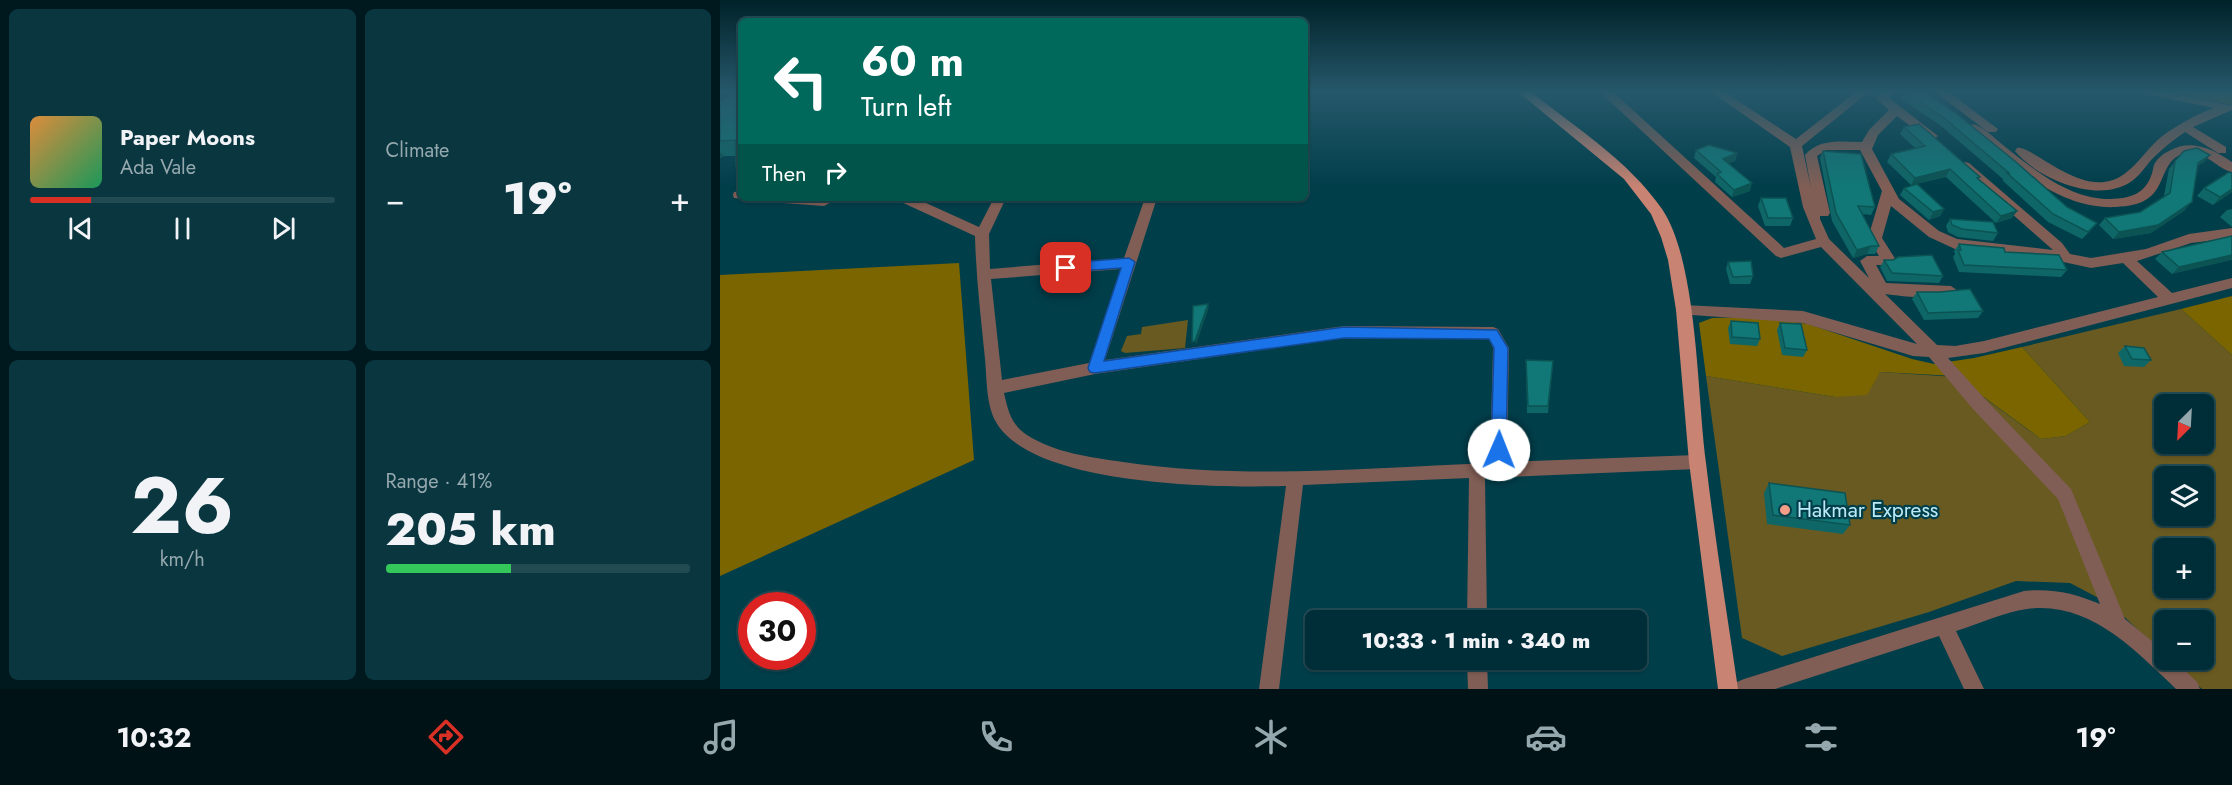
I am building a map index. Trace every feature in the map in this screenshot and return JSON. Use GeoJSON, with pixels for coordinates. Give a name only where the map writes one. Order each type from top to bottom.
{"type":"FeatureCollection","features":[{"type":"Feature","properties":{"kind":"main road"},"geometry":{"type":"LineString","coordinates":[[1565,123],[1606,157],[1645,194],[1657,212],[1675,260],[1683,310],[1697,462],[1728,689]]}},
{"type":"Feature","properties":{"kind":"street"},"geometry":{"type":"LineString","coordinates":[[1640,123],[1781,253],[1824,242]]}},
{"type":"Feature","properties":{"kind":"street"},"geometry":{"type":"LineString","coordinates":[[1765,123],[1796,144],[1804,183],[1818,231],[1824,242],[1935,352],[1979,404],[2065,494],[2118,627]]}},
{"type":"Feature","properties":{"kind":"street"},"geometry":{"type":"LineString","coordinates":[[1796,144],[1823,123]]}},
{"type":"Feature","properties":{"kind":"street"},"geometry":{"type":"LineString","coordinates":[[1866,146],[1871,136],[1883,123]]}},
{"type":"Feature","properties":{"kind":"street"},"geometry":{"type":"LineString","coordinates":[[1914,123],[1942,144]]}},
{"type":"Feature","properties":{"kind":"street"},"geometry":{"type":"LineString","coordinates":[[1972,123],[2055,189],[2086,202],[2115,204],[2141,198],[2152,189],[2158,178],[2161,163],[2177,150],[2185,148],[2206,151],[2232,168]]}},
{"type":"Feature","properties":{"kind":"street"},"geometry":{"type":"LineString","coordinates":[[1979,123],[2056,175],[2075,183],[2094,186],[2121,182],[2132,175],[2158,147],[2192,123]]}},
{"type":"Feature","properties":{"kind":"street"},"geometry":{"type":"LineString","coordinates":[[2185,127],[2232,157]]}},
{"type":"Feature","properties":{"kind":"street"},"geometry":{"type":"LineString","coordinates":[[1823,213],[1811,155],[1823,146],[1866,146]]}},
{"type":"Feature","properties":{"kind":"street"},"geometry":{"type":"LineString","coordinates":[[1866,146],[1888,192],[1904,212],[1947,242],[2045,253],[2091,263],[2148,254],[2188,239],[2232,233]]}},
{"type":"Feature","properties":{"kind":"street"},"geometry":{"type":"LineString","coordinates":[[1956,158],[2057,246],[2067,259]]}},
{"type":"Feature","properties":{"kind":"street"},"geometry":{"type":"LineString","coordinates":[[1888,192],[1875,238],[1889,260],[1867,261],[1881,288],[1902,291],[1951,291]]}},
{"type":"Feature","properties":{"kind":"street"},"geometry":{"type":"LineString","coordinates":[[810,201],[826,201]]}},
{"type":"Feature","properties":{"kind":"street"},"geometry":{"type":"LineString","coordinates":[[910,201],[982,234]]}},
{"type":"Feature","properties":{"kind":"street"},"geometry":{"type":"LineString","coordinates":[[998,201],[982,234],[982,275],[1002,418],[1021,440],[1058,457],[1162,475],[1243,480],[1295,480],[1697,462]]}},
{"type":"Feature","properties":{"kind":"street"},"geometry":{"type":"LineString","coordinates":[[1095,368],[1151,201]]}},
{"type":"Feature","properties":{"kind":"street"},"geometry":{"type":"LineString","coordinates":[[2126,258],[2168,298]]}},
{"type":"Feature","properties":{"kind":"street"},"geometry":{"type":"LineString","coordinates":[[982,275],[1129,262]]}},
{"type":"Feature","properties":{"kind":"street"},"geometry":{"type":"LineString","coordinates":[[1683,310],[1803,316],[1895,346],[1935,352],[1955,352],[1983,347],[2232,283]]}},
{"type":"Feature","properties":{"kind":"street"},"geometry":{"type":"LineString","coordinates":[[996,387],[1095,368],[1344,332],[1493,333],[1501,348],[1498,471]]}},
{"type":"Feature","properties":{"kind":"street"},"geometry":{"type":"LineString","coordinates":[[1477,472],[1477,610]]}},
{"type":"Feature","properties":{"kind":"street"},"geometry":{"type":"LineString","coordinates":[[1269,689],[1295,480]]}},
{"type":"Feature","properties":{"kind":"street"},"geometry":{"type":"LineString","coordinates":[[1744,689],[2024,600],[2058,599],[2093,611],[2134,637],[2190,689]]}},
{"type":"Feature","properties":{"kind":"street"},"geometry":{"type":"LineString","coordinates":[[1944,626],[1974,689]]}},
{"type":"Feature","properties":{"kind":"street"},"geometry":{"type":"LineString","coordinates":[[1478,670],[1478,689]]}},
{"type":"Feature","properties":{"kind":"shaded area"},"geometry":{"type":"Polygon","coordinates":[[[959,263],[974,460],[720,576],[720,275],[959,263]]]}},
{"type":"Feature","properties":{"kind":"shaded area"},"geometry":{"type":"Polygon","coordinates":[[[2232,296],[2232,355],[2181,309],[2232,296]]]}},
{"type":"Feature","properties":{"kind":"shaded area"},"geometry":{"type":"Polygon","coordinates":[[[2181,309],[2232,355],[2232,689],[2202,689],[2181,670],[2214,670],[2214,610],[2154,610],[2154,645],[2112,605],[2070,583],[2016,581],[1929,612],[1782,656],[1742,638],[1706,376],[1835,397],[1880,372],[1956,377],[2041,439],[2066,436],[2090,422],[2022,347],[2181,309]]]}},
{"type":"Feature","properties":{"kind":"shaded area"},"geometry":{"type":"Polygon","coordinates":[[[1758,317],[1808,324],[1912,359],[1934,364],[2022,347],[2090,422],[2066,436],[2041,439],[1955,376],[1880,372],[1867,395],[1835,397],[1706,376],[1699,323],[1712,318],[1758,317]]]}},
{"type":"Feature","properties":{"kind":"shaded area"},"geometry":{"type":"Polygon","coordinates":[[[1188,320],[1185,348],[1125,353],[1121,351],[1127,336],[1141,334],[1142,327],[1188,320]]]}},
{"type":"Feature","properties":{"kind":"building"},"geometry":{"type":"Polygon","coordinates":[[[720,123],[738,123],[738,166],[736,166],[736,140],[720,141],[720,123]]]}},
{"type":"Feature","properties":{"kind":"building"},"geometry":{"type":"Polygon","coordinates":[[[1950,123],[1968,123],[2067,207],[2097,223],[2088,232],[2053,214],[2007,173],[2009,173],[1950,123]]]}},
{"type":"Feature","properties":{"kind":"building"},"geometry":{"type":"Polygon","coordinates":[[[1919,124],[1980,177],[1977,178],[2017,211],[2001,216],[1950,169],[1915,178],[1891,154],[1925,146],[1904,127],[1919,124]]]}},
{"type":"Feature","properties":{"kind":"building"},"geometry":{"type":"Polygon","coordinates":[[[1709,145],[1737,153],[1723,159],[1752,183],[1734,190],[1717,174],[1721,172],[1696,150],[1709,145]]]}},
{"type":"Feature","properties":{"kind":"building"},"geometry":{"type":"Polygon","coordinates":[[[2197,148],[2210,155],[2198,163],[2192,202],[2158,225],[2119,232],[2105,218],[2140,212],[2170,193],[2175,161],[2184,151],[2197,148]]]}},
{"type":"Feature","properties":{"kind":"building"},"geometry":{"type":"Polygon","coordinates":[[[1823,151],[1861,154],[1875,207],[1858,206],[1879,246],[1857,250],[1836,213],[1823,151]]]}},
{"type":"Feature","properties":{"kind":"building"},"geometry":{"type":"Polygon","coordinates":[[[2229,172],[2232,173],[2232,189],[2220,197],[2204,188],[2229,172]]]}},
{"type":"Feature","properties":{"kind":"building"},"geometry":{"type":"Polygon","coordinates":[[[1917,184],[1944,209],[1933,212],[1904,188],[1917,184]]]}},
{"type":"Feature","properties":{"kind":"building"},"geometry":{"type":"Polygon","coordinates":[[[1761,198],[1786,198],[1793,218],[1768,218],[1761,198]]]}},
{"type":"Feature","properties":{"kind":"building"},"geometry":{"type":"Polygon","coordinates":[[[1950,219],[1993,222],[1998,233],[1962,229],[1952,225],[1950,219]]]}},
{"type":"Feature","properties":{"kind":"building"},"geometry":{"type":"Polygon","coordinates":[[[2232,236],[2232,255],[2179,267],[2162,252],[2232,236]]]}},
{"type":"Feature","properties":{"kind":"building"},"geometry":{"type":"Polygon","coordinates":[[[1959,244],[2004,248],[2005,252],[2059,255],[2067,270],[1964,265],[1958,250],[1961,250],[1959,244]]]}},
{"type":"Feature","properties":{"kind":"building"},"geometry":{"type":"Polygon","coordinates":[[[1932,255],[1943,276],[1892,273],[1884,260],[1893,260],[1898,257],[1932,255]]]}},
{"type":"Feature","properties":{"kind":"building"},"geometry":{"type":"Polygon","coordinates":[[[1751,261],[1753,276],[1733,277],[1728,262],[1751,261]]]}},
{"type":"Feature","properties":{"kind":"building"},"geometry":{"type":"Polygon","coordinates":[[[1970,289],[1983,311],[1928,313],[1917,292],[1940,292],[1970,289]]]}},
{"type":"Feature","properties":{"kind":"building"},"geometry":{"type":"Polygon","coordinates":[[[1208,304],[1195,341],[1192,342],[1193,306],[1208,304]]]}},
{"type":"Feature","properties":{"kind":"building"},"geometry":{"type":"Polygon","coordinates":[[[1731,321],[1758,323],[1760,339],[1732,337],[1731,321]]]}},
{"type":"Feature","properties":{"kind":"building"},"geometry":{"type":"Polygon","coordinates":[[[1780,323],[1801,324],[1807,350],[1785,348],[1780,323]]]}},
{"type":"Feature","properties":{"kind":"building"},"geometry":{"type":"Polygon","coordinates":[[[2125,346],[2144,348],[2151,360],[2132,359],[2125,346]]]}},
{"type":"Feature","properties":{"kind":"building"},"geometry":{"type":"Polygon","coordinates":[[[1526,360],[1553,361],[1548,406],[1528,406],[1526,360]]]}},
{"type":"Feature","properties":{"kind":"building"},"geometry":{"type":"Polygon","coordinates":[[[1769,483],[1845,493],[1850,525],[1773,515],[1769,483]]]}},
{"type":"Feature","properties":{"kind":"place","name":"Hakmar Express"},"geometry":{"type":"Point","coordinates":[1785,510]}},
{"type":"Feature","properties":{"kind":"route"},"geometry":{"type":"LineString","coordinates":[[1066,268],[1129,262],[1095,368],[1344,332],[1493,333],[1501,348],[1499,450]]}}]}
